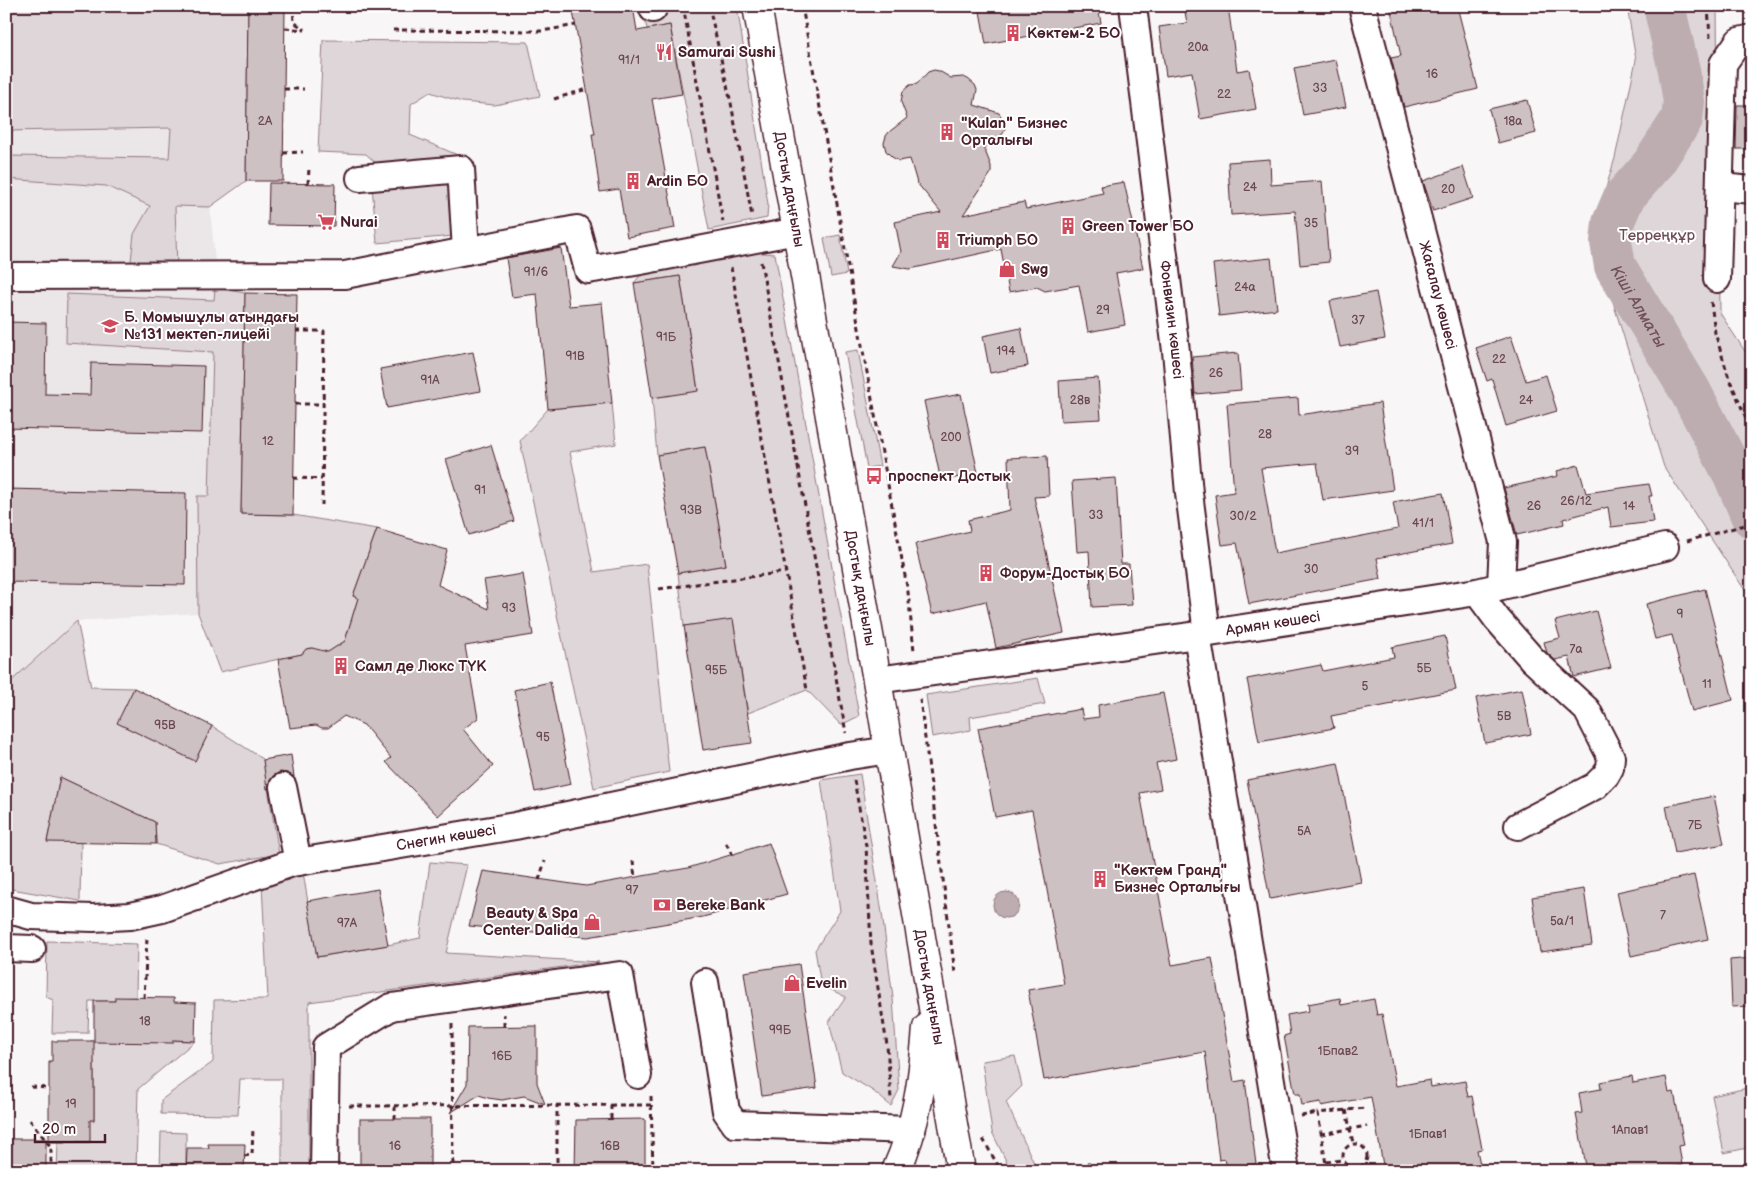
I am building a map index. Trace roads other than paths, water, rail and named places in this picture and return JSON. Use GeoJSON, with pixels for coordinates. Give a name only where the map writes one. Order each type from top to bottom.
{"type":"FeatureCollection","features":[{"type":"Feature","properties":{"kind":"main road","name":"Достық даңғылы"},"geometry":{"type":"LineString","coordinates":[[756,6],[877,680],[961,1171]]}},
{"type":"Feature","properties":{"kind":"main road"},"geometry":{"type":"LineString","coordinates":[[896,1171],[908,1145],[903,1129],[921,1088],[929,980]]}},
{"type":"Feature","properties":{"kind":"main road"},"geometry":{"type":"LineString","coordinates":[[951,1113],[981,1171]]}},
{"type":"Feature","properties":{"kind":"street","name":"Фонвизин көшесі"},"geometry":{"type":"LineString","coordinates":[[1133,6],[1176,351],[1202,634],[1286,1171]]}},
{"type":"Feature","properties":{"kind":"street","name":"Жағалау көшесі"},"geometry":{"type":"LineString","coordinates":[[1362,6],[1503,542],[1489,589]]}},
{"type":"Feature","properties":{"kind":"street"},"geometry":{"type":"LineString","coordinates":[[1717,279],[1723,64],[1739,41],[1752,38]]}},
{"type":"Feature","properties":{"kind":"street"},"geometry":{"type":"LineString","coordinates":[[360,178],[460,169],[466,251]]}},
{"type":"Feature","properties":{"kind":"street"},"geometry":{"type":"LineString","coordinates":[[1720,187],[1752,190]]}},
{"type":"Feature","properties":{"kind":"street"},"geometry":{"type":"LineString","coordinates":[[6,276],[345,274],[577,229],[588,270],[797,231]]}},
{"type":"Feature","properties":{"kind":"street","name":"Армян көшесі"},"geometry":{"type":"LineString","coordinates":[[877,680],[1202,634],[1489,589],[1665,547]]}},
{"type":"Feature","properties":{"kind":"street"},"geometry":{"type":"LineString","coordinates":[[1489,589],[1497,619],[1532,659],[1587,710],[1611,758],[1610,768],[1595,786],[1518,826]]}},
{"type":"Feature","properties":{"kind":"street","name":"Снегин көшесі"},"geometry":{"type":"LineString","coordinates":[[12,916],[93,918],[130,916],[162,909],[298,862],[515,826],[850,756],[889,750]]}},
{"type":"Feature","properties":{"kind":"street"},"geometry":{"type":"LineString","coordinates":[[283,787],[298,862]]}},
{"type":"Feature","properties":{"kind":"street"},"geometry":{"type":"LineString","coordinates":[[6,948],[32,949]]}},
{"type":"Feature","properties":{"kind":"street"},"geometry":{"type":"LineString","coordinates":[[324,1171],[326,1047],[390,1007],[620,974],[638,1075]]}},
{"type":"Feature","properties":{"kind":"street"},"geometry":{"type":"LineString","coordinates":[[706,982],[726,1111],[735,1124],[903,1129]]}},
{"type":"Feature","properties":{"kind":"waterway","name":"Кіші Алматы"},"geometry":{"type":"LineString","coordinates":[[1664,6],[1679,70],[1684,102],[1682,119],[1653,164],[1624,197],[1613,223],[1611,242],[1615,266],[1689,389],[1734,475],[1752,517]]}},
{"type":"Feature","properties":{"kind":"place","name":"Көктем-2 БО"},"geometry":{"type":"Point","coordinates":[1013,33]}},
{"type":"Feature","properties":{"kind":"place","name":"Samurai Sushi"},"geometry":{"type":"Point","coordinates":[664,52]}},
{"type":"Feature","properties":{"kind":"place","name":"\"Kulan\" Бизнес Орталығы"},"geometry":{"type":"Point","coordinates":[947,132]}},
{"type":"Feature","properties":{"kind":"place","name":"Ardin БО"},"geometry":{"type":"Point","coordinates":[633,181]}},
{"type":"Feature","properties":{"kind":"place","name":"Nurai"},"geometry":{"type":"Point","coordinates":[326,222]}},
{"type":"Feature","properties":{"kind":"place","name":"Green Tower БО"},"geometry":{"type":"Point","coordinates":[1068,226]}},
{"type":"Feature","properties":{"kind":"place","name":"Triumph БО"},"geometry":{"type":"Point","coordinates":[943,240]}},
{"type":"Feature","properties":{"kind":"place","name":"Swg"},"geometry":{"type":"Point","coordinates":[1007,269]}},
{"type":"Feature","properties":{"kind":"place","name":"Б. Момышұлы атындағы №131 мектеп-лицейі"},"geometry":{"type":"Point","coordinates":[110,326]}},
{"type":"Feature","properties":{"kind":"place","name":"проспект Достык"},"geometry":{"type":"Point","coordinates":[874,476]}},
{"type":"Feature","properties":{"kind":"place","name":"Форум-Достық БО"},"geometry":{"type":"Point","coordinates":[986,573]}},
{"type":"Feature","properties":{"kind":"place","name":"Самл де Люкс ТҮК"},"geometry":{"type":"Point","coordinates":[341,666]}},
{"type":"Feature","properties":{"kind":"place","name":"\"Көктем Гранд\" Бизнес Орталығы"},"geometry":{"type":"Point","coordinates":[1100,879]}},
{"type":"Feature","properties":{"kind":"place","name":"Bereke Bank"},"geometry":{"type":"Point","coordinates":[662,905]}},
{"type":"Feature","properties":{"kind":"place","name":"Beauty & Spa Center Dalida"},"geometry":{"type":"Point","coordinates":[592,922]}},
{"type":"Feature","properties":{"kind":"place","name":"Evelin"},"geometry":{"type":"Point","coordinates":[792,983]}},
{"type":"Feature","properties":{"kind":"park label","name":"Терреңқұр"},"geometry":{"type":"Point","coordinates":[1657,235]}}]}
